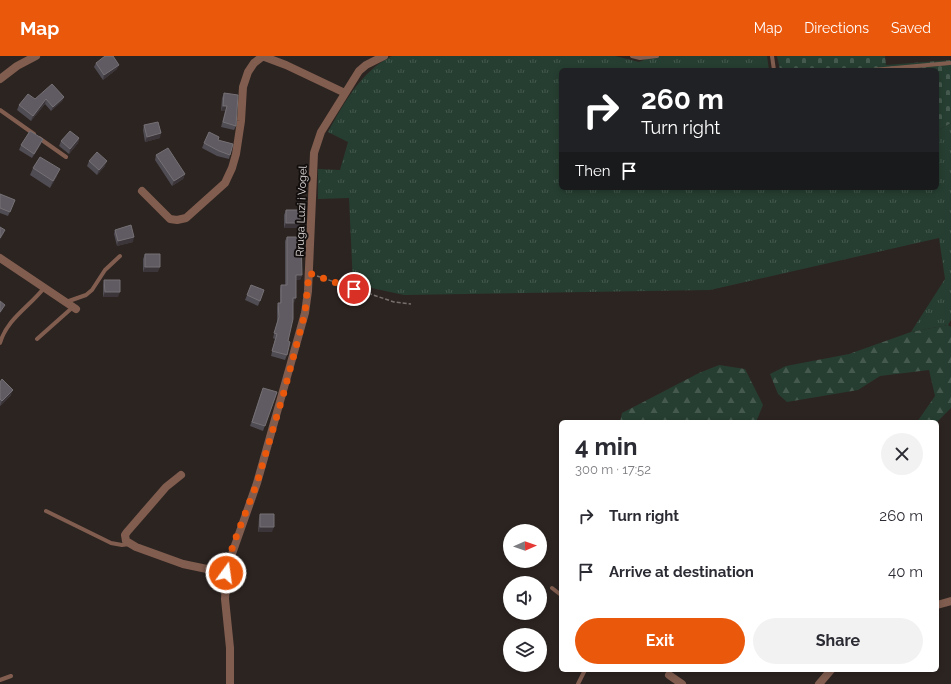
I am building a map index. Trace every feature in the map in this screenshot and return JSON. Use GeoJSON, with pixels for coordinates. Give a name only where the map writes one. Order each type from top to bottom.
{"type":"FeatureCollection","features":[{"type":"Feature","properties":{"kind":"street"},"geometry":{"type":"LineString","coordinates":[[0,79],[17,66],[36,56]]}},
{"type":"Feature","properties":{"kind":"street"},"geometry":{"type":"LineString","coordinates":[[142,191],[170,219],[176,220],[186,218],[225,183],[232,168],[236,154],[241,121],[243,87],[248,72],[254,63],[262,56],[286,65],[344,93]]}},
{"type":"Feature","properties":{"kind":"street","name":"Rruga Luzi i Vogel"},"geometry":{"type":"LineString","coordinates":[[230,684],[230,648],[225,600],[226,573],[233,545],[257,483],[284,392],[305,313],[309,273],[314,153],[321,132],[358,71],[375,58],[384,56]]}},
{"type":"Feature","properties":{"kind":"street"},"geometry":{"type":"LineString","coordinates":[[0,258],[75,308]]}},
{"type":"Feature","properties":{"kind":"street"},"geometry":{"type":"LineString","coordinates":[[181,476],[166,487],[127,532],[125,538],[129,544],[183,564],[226,573]]}},
{"type":"Feature","properties":{"kind":"street"},"geometry":{"type":"LineString","coordinates":[[939,604],[951,601]]}},
{"type":"Feature","properties":{"kind":"street"},"geometry":{"type":"LineString","coordinates":[[819,684],[826,672]]}},
{"type":"Feature","properties":{"kind":"street"},"geometry":{"type":"LineString","coordinates":[[669,675],[682,684]]}},
{"type":"Feature","properties":{"kind":"lane"},"geometry":{"type":"LineString","coordinates":[[632,56],[640,58],[657,56]]}},
{"type":"Feature","properties":{"kind":"lane"},"geometry":{"type":"LineString","coordinates":[[772,56],[774,68]]}},
{"type":"Feature","properties":{"kind":"lane"},"geometry":{"type":"LineString","coordinates":[[895,68],[950,63]]}},
{"type":"Feature","properties":{"kind":"lane"},"geometry":{"type":"LineString","coordinates":[[0,110],[66,157]]}},
{"type":"Feature","properties":{"kind":"lane"},"geometry":{"type":"LineString","coordinates":[[66,302],[86,296],[92,290],[105,270],[120,256]]}},
{"type":"Feature","properties":{"kind":"lane"},"geometry":{"type":"LineString","coordinates":[[0,343],[8,326],[15,316],[36,298],[44,288]]}},
{"type":"Feature","properties":{"kind":"lane"},"geometry":{"type":"LineString","coordinates":[[37,339],[75,308]]}},
{"type":"Feature","properties":{"kind":"lane"},"geometry":{"type":"LineString","coordinates":[[46,511],[111,543],[122,545],[129,544]]}},
{"type":"Feature","properties":{"kind":"lane"},"geometry":{"type":"LineString","coordinates":[[552,588],[559,593]]}},
{"type":"Feature","properties":{"kind":"lane"},"geometry":{"type":"LineString","coordinates":[[578,684],[584,672]]}},
{"type":"Feature","properties":{"kind":"lane"},"geometry":{"type":"LineString","coordinates":[[0,680],[11,676]]}},
{"type":"Feature","properties":{"kind":"path"},"geometry":{"type":"LineString","coordinates":[[309,273],[394,302],[411,304]]}},
{"type":"Feature","properties":{"kind":"green space"},"geometry":{"type":"Polygon","coordinates":[[[392,56],[615,56],[639,62],[653,56],[767,56],[769,68],[559,68],[559,190],[939,190],[939,130],[951,123],[951,320],[948,325],[911,332],[945,279],[939,238],[710,290],[404,295],[353,284],[349,198],[318,199],[318,169],[340,170],[348,142],[328,132],[354,89],[371,70],[392,56]]]}},
{"type":"Feature","properties":{"kind":"green space"},"geometry":{"type":"Polygon","coordinates":[[[777,56],[885,56],[886,65],[951,60],[951,123],[939,130],[939,68],[780,68],[777,56]]]}},
{"type":"Feature","properties":{"kind":"green space"},"geometry":{"type":"Polygon","coordinates":[[[948,325],[951,327],[951,408],[939,420],[918,420],[935,396],[929,370],[880,376],[858,390],[787,402],[778,394],[770,374],[786,366],[849,354],[911,332],[948,325]]]}},
{"type":"Feature","properties":{"kind":"green space"},"geometry":{"type":"Polygon","coordinates":[[[719,365],[745,369],[763,405],[757,420],[620,420],[622,413],[699,373],[719,365]]]}},
{"type":"Feature","properties":{"kind":"building"},"geometry":{"type":"Polygon","coordinates":[[[105,56],[113,56],[119,65],[104,75],[96,63],[105,56]]]}},
{"type":"Feature","properties":{"kind":"building"},"geometry":{"type":"Polygon","coordinates":[[[52,84],[64,97],[53,107],[46,99],[33,116],[19,105],[28,94],[35,99],[52,84]]]}},
{"type":"Feature","properties":{"kind":"building"},"geometry":{"type":"Polygon","coordinates":[[[224,93],[238,95],[236,126],[223,122],[227,106],[223,106],[224,93]]]}},
{"type":"Feature","properties":{"kind":"building"},"geometry":{"type":"Polygon","coordinates":[[[158,122],[161,133],[147,137],[144,125],[158,122]]]}},
{"type":"Feature","properties":{"kind":"building"},"geometry":{"type":"Polygon","coordinates":[[[30,131],[43,139],[34,154],[21,145],[30,131]]]}},
{"type":"Feature","properties":{"kind":"building"},"geometry":{"type":"Polygon","coordinates":[[[70,131],[79,138],[70,149],[61,141],[70,131]]]}},
{"type":"Feature","properties":{"kind":"building"},"geometry":{"type":"Polygon","coordinates":[[[209,132],[219,137],[218,140],[233,144],[230,155],[204,143],[209,132]]]}},
{"type":"Feature","properties":{"kind":"building"},"geometry":{"type":"Polygon","coordinates":[[[168,148],[185,174],[174,181],[156,155],[168,148]]]}},
{"type":"Feature","properties":{"kind":"building"},"geometry":{"type":"Polygon","coordinates":[[[97,152],[107,161],[99,170],[89,161],[97,152]]]}},
{"type":"Feature","properties":{"kind":"building"},"geometry":{"type":"Polygon","coordinates":[[[40,157],[60,169],[53,181],[33,168],[40,157]]]}},
{"type":"Feature","properties":{"kind":"building"},"geometry":{"type":"Polygon","coordinates":[[[0,194],[15,200],[10,212],[0,208],[0,194]]]}},
{"type":"Feature","properties":{"kind":"building"},"geometry":{"type":"Polygon","coordinates":[[[286,210],[300,210],[300,223],[286,223],[286,210]]]}},
{"type":"Feature","properties":{"kind":"building"},"geometry":{"type":"Polygon","coordinates":[[[131,225],[134,237],[118,241],[115,230],[131,225]]]}},
{"type":"Feature","properties":{"kind":"building"},"geometry":{"type":"Polygon","coordinates":[[[0,227],[5,230],[0,238],[0,227]]]}},
{"type":"Feature","properties":{"kind":"building"},"geometry":{"type":"Polygon","coordinates":[[[287,237],[301,237],[302,275],[296,275],[296,298],[293,298],[293,319],[288,341],[290,342],[287,355],[272,351],[277,334],[274,333],[279,317],[278,303],[281,303],[281,285],[287,285],[287,237]]]}},
{"type":"Feature","properties":{"kind":"building"},"geometry":{"type":"Polygon","coordinates":[[[145,254],[160,254],[160,267],[145,267],[145,254]]]}},
{"type":"Feature","properties":{"kind":"building"},"geometry":{"type":"Polygon","coordinates":[[[104,280],[120,280],[120,292],[105,292],[104,280]]]}},
{"type":"Feature","properties":{"kind":"building"},"geometry":{"type":"Polygon","coordinates":[[[251,285],[264,290],[260,301],[247,295],[251,285]]]}},
{"type":"Feature","properties":{"kind":"building"},"geometry":{"type":"Polygon","coordinates":[[[0,301],[5,305],[0,312],[0,301]]]}},
{"type":"Feature","properties":{"kind":"building"},"geometry":{"type":"Polygon","coordinates":[[[2,379],[13,390],[2,401],[0,399],[0,382],[2,379]]]}},
{"type":"Feature","properties":{"kind":"building"},"geometry":{"type":"Polygon","coordinates":[[[263,388],[277,392],[265,426],[252,422],[263,388]]]}},
{"type":"Feature","properties":{"kind":"building"},"geometry":{"type":"Polygon","coordinates":[[[260,514],[274,514],[274,527],[260,527],[260,514]]]}},
{"type":"Feature","properties":{"kind":"route"},"geometry":{"type":"LineString","coordinates":[[226,573],[233,545],[257,483],[284,392],[305,313],[309,273],[354,289]]}}]}
